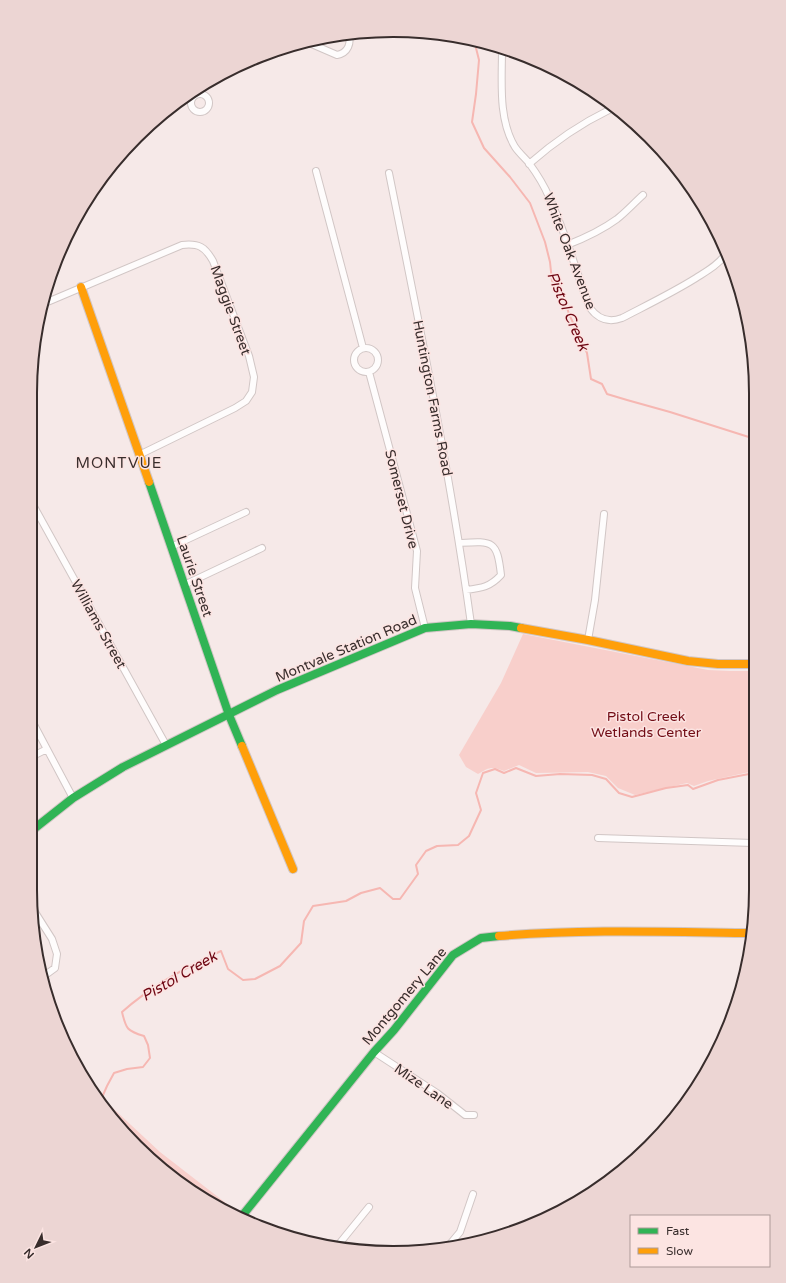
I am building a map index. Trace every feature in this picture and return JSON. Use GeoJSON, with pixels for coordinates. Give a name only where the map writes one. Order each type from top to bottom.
{"type":"FeatureCollection","features":[{"type":"Feature","properties":{"kind":"street"},"geometry":{"type":"LineString","coordinates":[[316,46],[336,55],[340,54],[349,45],[350,40]]}},
{"type":"Feature","properties":{"kind":"street","name":"White Oak Avenue"},"geometry":{"type":"LineString","coordinates":[[503,55],[503,97],[509,134],[516,148],[545,188],[555,210],[590,308],[596,316],[615,321],[676,290],[723,260]]}},
{"type":"Feature","properties":{"kind":"street"},"geometry":{"type":"LineString","coordinates":[[529,164],[548,148],[586,121],[609,110]]}},
{"type":"Feature","properties":{"kind":"street"},"geometry":{"type":"LineString","coordinates":[[316,172],[363,348]]}},
{"type":"Feature","properties":{"kind":"street","name":"Huntington Farms Road"},"geometry":{"type":"LineString","coordinates":[[389,173],[440,429],[471,624]]}},
{"type":"Feature","properties":{"kind":"street"},"geometry":{"type":"LineString","coordinates":[[567,245],[588,237],[606,226],[618,218],[643,195]]}},
{"type":"Feature","properties":{"kind":"street","name":"Maggie Street"},"geometry":{"type":"LineString","coordinates":[[49,301],[81,286],[182,245],[192,244],[200,246],[208,252],[213,261],[249,356],[254,377],[252,392],[246,401],[235,408],[139,455]]}},
{"type":"Feature","properties":{"kind":"street","name":"Laurie Street"},"geometry":{"type":"LineString","coordinates":[[81,286],[229,715],[294,869]]}},
{"type":"Feature","properties":{"kind":"street"},"geometry":{"type":"LineString","coordinates":[[363,348],[375,352],[378,357],[378,364],[369,372],[363,372],[357,369],[354,363],[354,357],[358,351],[363,348]]}},
{"type":"Feature","properties":{"kind":"street","name":"Somerset Drive"},"geometry":{"type":"LineString","coordinates":[[369,372],[417,551],[415,588],[425,628]]}},
{"type":"Feature","properties":{"kind":"street","name":"Williams Street"},"geometry":{"type":"LineString","coordinates":[[37,512],[166,745]]}},
{"type":"Feature","properties":{"kind":"street"},"geometry":{"type":"LineString","coordinates":[[171,547],[246,512]]}},
{"type":"Feature","properties":{"kind":"street"},"geometry":{"type":"LineString","coordinates":[[588,640],[596,600],[604,514]]}},
{"type":"Feature","properties":{"kind":"street"},"geometry":{"type":"LineString","coordinates":[[459,543],[489,543],[496,548],[502,575],[494,583],[480,588],[466,590]]}},
{"type":"Feature","properties":{"kind":"street"},"geometry":{"type":"LineString","coordinates":[[184,585],[262,548]]}},
{"type":"Feature","properties":{"kind":"street","name":"Montvale Station Road"},"geometry":{"type":"LineString","coordinates":[[37,826],[73,798],[123,767],[166,745],[277,690],[425,628],[471,624],[510,626],[588,640],[688,661],[718,664],[749,664]]}},
{"type":"Feature","properties":{"kind":"street"},"geometry":{"type":"LineString","coordinates":[[37,730],[73,798]]}},
{"type":"Feature","properties":{"kind":"street"},"geometry":{"type":"LineString","coordinates":[[37,754],[47,749]]}},
{"type":"Feature","properties":{"kind":"street"},"geometry":{"type":"LineString","coordinates":[[598,838],[749,843]]}},
{"type":"Feature","properties":{"kind":"street"},"geometry":{"type":"LineString","coordinates":[[38,918],[52,939],[57,954],[55,968],[47,974]]}},
{"type":"Feature","properties":{"kind":"street","name":"Montgomery Lane"},"geometry":{"type":"LineString","coordinates":[[244,1213],[374,1052],[394,1030],[453,955],[481,938],[526,934],[627,931],[746,933]]}},
{"type":"Feature","properties":{"kind":"street","name":"Mize Lane"},"geometry":{"type":"LineString","coordinates":[[374,1052],[438,1093],[465,1115],[474,1115]]}},
{"type":"Feature","properties":{"kind":"street"},"geometry":{"type":"LineString","coordinates":[[453,1241],[460,1232],[473,1194]]}},
{"type":"Feature","properties":{"kind":"street"},"geometry":{"type":"LineString","coordinates":[[341,1242],[369,1207]]}},
{"type":"Feature","properties":{"kind":"green space","name":"Pistol Creek Wetlands Center"},"geometry":{"type":"Polygon","coordinates":[[[523,634],[708,670],[749,671],[749,772],[708,781],[694,786],[687,783],[635,795],[618,788],[606,776],[588,772],[536,773],[519,765],[504,771],[491,768],[478,774],[466,767],[459,755],[501,683],[523,634]]]}},
{"type":"Feature","properties":{"kind":"green space"},"geometry":{"type":"Polygon","coordinates":[[[110,1105],[160,1152],[228,1205],[195,1186],[158,1158],[125,1125],[110,1105]]]}},
{"type":"Feature","properties":{"kind":"waterway","name":"Pistol Creek"},"geometry":{"type":"LineString","coordinates":[[476,47],[479,60],[472,122],[484,148],[510,177],[530,203],[545,242],[550,262],[552,281],[560,286],[569,314],[587,353],[591,379],[602,384],[607,394],[749,437]]}},
{"type":"Feature","properties":{"kind":"waterway","name":"Pistol Creek"},"geometry":{"type":"LineString","coordinates":[[103,1096],[114,1073],[127,1069],[143,1067],[150,1058],[148,1045],[144,1036],[134,1033],[126,1026],[122,1012],[157,985],[221,951],[228,969],[243,980],[255,979],[280,966],[301,943],[304,921],[313,906],[346,901],[361,893],[380,888],[393,899],[400,899],[418,874],[416,865],[426,851],[437,846],[458,845],[469,836],[481,810],[476,793],[483,773],[495,769],[504,773],[516,768],[536,776],[560,774],[592,775],[606,779],[619,793],[632,797],[666,788],[688,785],[693,789],[718,780],[749,774]]}},
{"type":"Feature","properties":{"kind":"traffic: fast"},"geometry":{"type":"LineString","coordinates":[[149,482],[229,715],[242,746]]}},
{"type":"Feature","properties":{"kind":"traffic: fast"},"geometry":{"type":"LineString","coordinates":[[37,826],[73,798],[123,767],[277,690],[425,628],[471,624],[521,628]]}},
{"type":"Feature","properties":{"kind":"traffic: fast"},"geometry":{"type":"LineString","coordinates":[[244,1213],[374,1052],[394,1030],[453,955],[481,938],[499,936]]}},
{"type":"Feature","properties":{"kind":"traffic: slow"},"geometry":{"type":"LineString","coordinates":[[81,287],[149,482]]}},
{"type":"Feature","properties":{"kind":"traffic: slow"},"geometry":{"type":"LineString","coordinates":[[521,628],[588,640],[688,661],[718,664],[749,664]]}},
{"type":"Feature","properties":{"kind":"traffic: slow"},"geometry":{"type":"LineString","coordinates":[[242,746],[293,869]]}},
{"type":"Feature","properties":{"kind":"traffic: slow"},"geometry":{"type":"LineString","coordinates":[[499,936],[562,932],[746,933]]}},
{"type":"Feature","properties":{"kind":"district","name":"MONTVUE"},"geometry":{"type":"Point","coordinates":[119,463]}}]}
